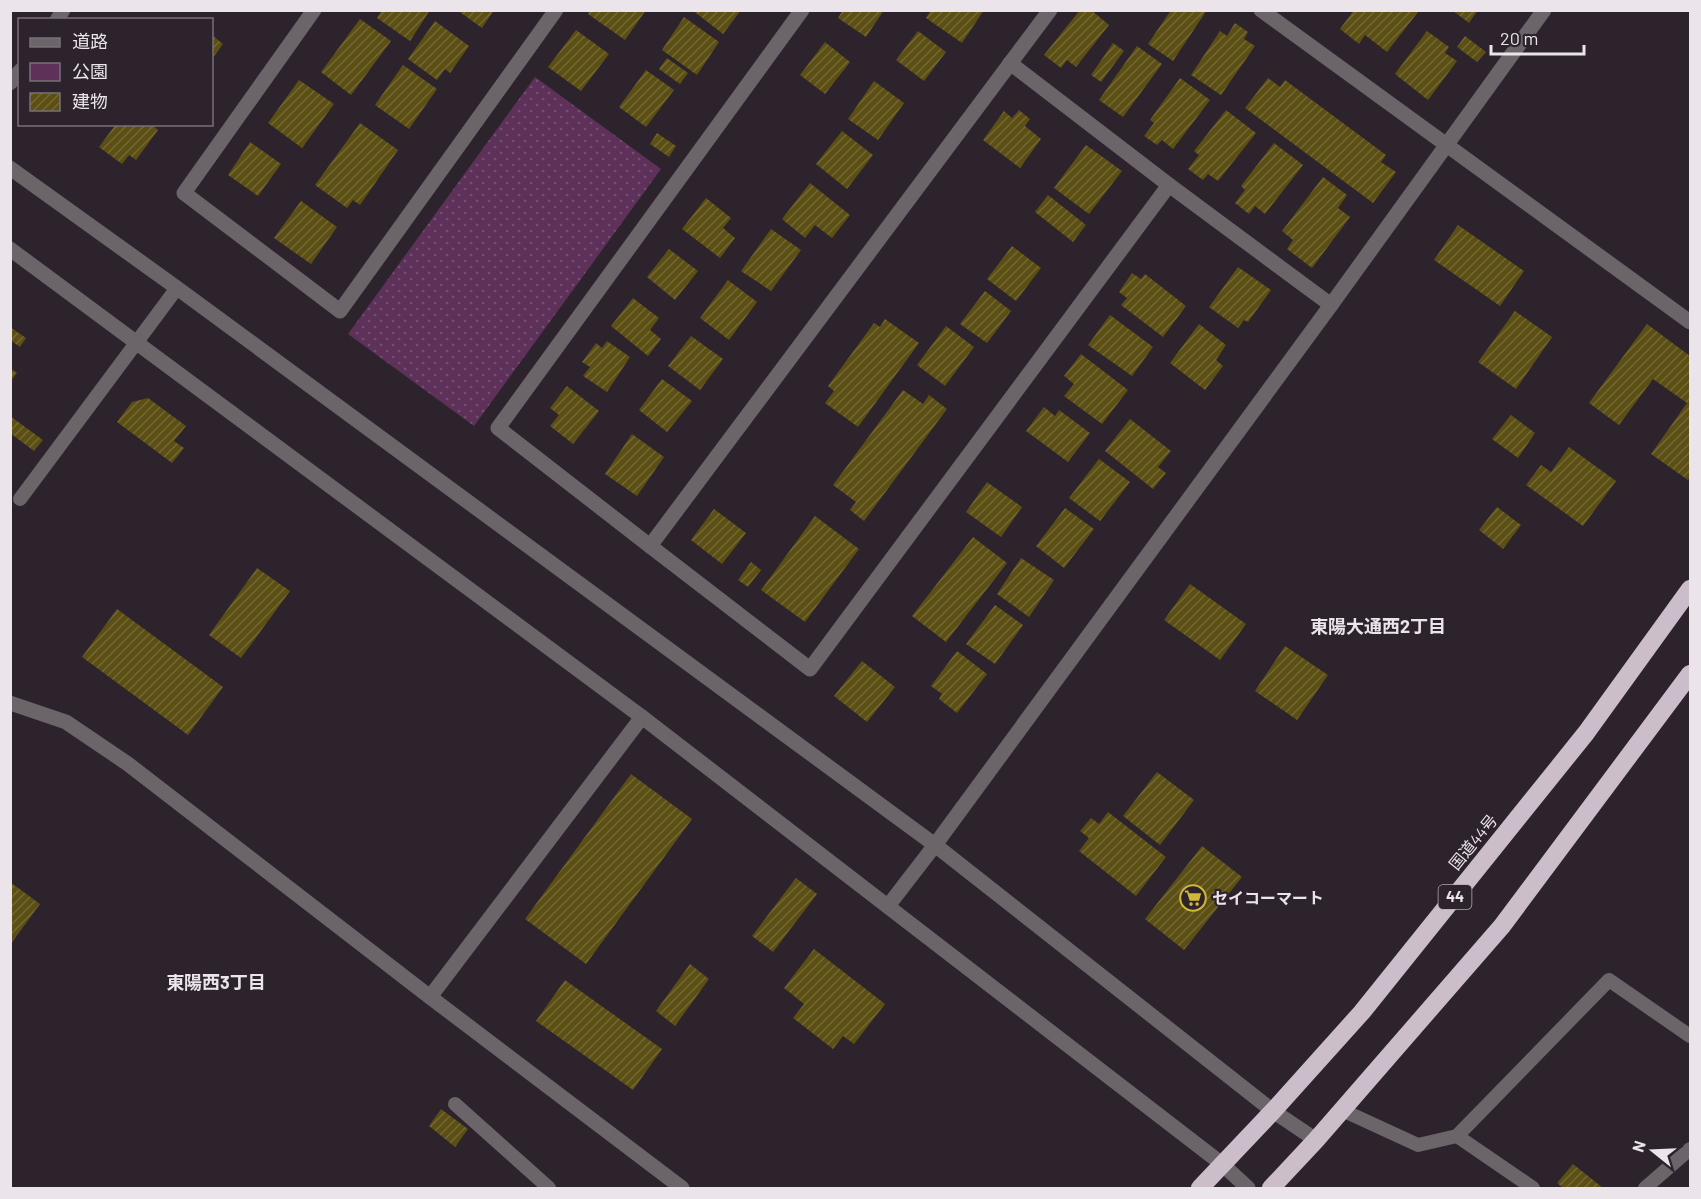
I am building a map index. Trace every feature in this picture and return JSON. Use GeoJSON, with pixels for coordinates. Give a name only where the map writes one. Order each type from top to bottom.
{"type":"FeatureCollection","features":[{"type":"Feature","properties":{"kind":"highway","name":"国道44号"},"geometry":{"type":"LineString","coordinates":[[1200,1188],[1274,1111],[1362,1012],[1586,734],[1690,589]]}},
{"type":"Feature","properties":{"kind":"highway"},"geometry":{"type":"LineString","coordinates":[[1271,1188],[1316,1140],[1502,926],[1690,674]]}},
{"type":"Feature","properties":{"kind":"street"},"geometry":{"type":"LineString","coordinates":[[314,10],[184,193],[340,310],[556,10]]}},
{"type":"Feature","properties":{"kind":"street"},"geometry":{"type":"LineString","coordinates":[[802,10],[498,428],[810,669],[1169,185]]}},
{"type":"Feature","properties":{"kind":"street"},"geometry":{"type":"LineString","coordinates":[[650,546],[1050,10]]}},
{"type":"Feature","properties":{"kind":"street"},"geometry":{"type":"LineString","coordinates":[[1261,10],[1690,322]]}},
{"type":"Feature","properties":{"kind":"street"},"geometry":{"type":"LineString","coordinates":[[888,906],[1331,305],[1544,10]]}},
{"type":"Feature","properties":{"kind":"street"},"geometry":{"type":"LineString","coordinates":[[1010,63],[1331,305]]}},
{"type":"Feature","properties":{"kind":"street"},"geometry":{"type":"LineString","coordinates":[[10,168],[935,845],[1274,1111],[1316,1140]]}},
{"type":"Feature","properties":{"kind":"street"},"geometry":{"type":"LineString","coordinates":[[10,249],[642,717],[1222,1164],[1248,1188]]}},
{"type":"Feature","properties":{"kind":"street"},"geometry":{"type":"LineString","coordinates":[[10,703],[66,722],[128,764],[682,1188]]}},
{"type":"Feature","properties":{"kind":"street"},"geometry":{"type":"LineString","coordinates":[[430,997],[642,717]]}},
{"type":"Feature","properties":{"kind":"lane"},"geometry":{"type":"LineString","coordinates":[[20,499],[177,288]]}},
{"type":"Feature","properties":{"kind":"lane"},"geometry":{"type":"LineString","coordinates":[[1342,1110],[1418,1145],[1457,1136],[1610,980],[1690,1036]]}},
{"type":"Feature","properties":{"kind":"lane"},"geometry":{"type":"LineString","coordinates":[[455,1104],[549,1188]]}},
{"type":"Feature","properties":{"kind":"lane"},"geometry":{"type":"LineString","coordinates":[[1457,1136],[1533,1188]]}},
{"type":"Feature","properties":{"kind":"lane"},"geometry":{"type":"LineString","coordinates":[[1645,1188],[1690,1149]]}},
{"type":"Feature","properties":{"kind":"green space"},"geometry":{"type":"Polygon","coordinates":[[[535,77],[661,169],[474,426],[348,334],[535,77]]]}},
{"type":"Feature","properties":{"kind":"building"},"geometry":{"type":"Polygon","coordinates":[[[382,10],[430,10],[410,41],[377,18],[382,10]]]}},
{"type":"Feature","properties":{"kind":"building"},"geometry":{"type":"Polygon","coordinates":[[[457,10],[494,10],[482,28],[457,10]]]}},
{"type":"Feature","properties":{"kind":"building"},"geometry":{"type":"Polygon","coordinates":[[[590,10],[646,10],[625,40],[588,14],[590,10]]]}},
{"type":"Feature","properties":{"kind":"building"},"geometry":{"type":"Polygon","coordinates":[[[692,10],[741,10],[723,34],[692,10]]]}},
{"type":"Feature","properties":{"kind":"building"},"geometry":{"type":"Polygon","coordinates":[[[843,10],[884,10],[866,37],[838,18],[843,10]]]}},
{"type":"Feature","properties":{"kind":"building"},"geometry":{"type":"Polygon","coordinates":[[[931,10],[984,10],[962,43],[926,18],[931,10]]]}},
{"type":"Feature","properties":{"kind":"building"},"geometry":{"type":"Polygon","coordinates":[[[1080,10],[1091,10],[1109,25],[1076,67],[1067,60],[1061,68],[1044,55],[1080,10]]]}},
{"type":"Feature","properties":{"kind":"building"},"geometry":{"type":"Polygon","coordinates":[[[1171,10],[1207,10],[1173,61],[1148,44],[1171,10]]]}},
{"type":"Feature","properties":{"kind":"building"},"geometry":{"type":"Polygon","coordinates":[[[1354,10],[1416,10],[1418,12],[1387,52],[1365,35],[1359,44],[1340,29],[1354,10]]]}},
{"type":"Feature","properties":{"kind":"building"},"geometry":{"type":"Polygon","coordinates":[[[1452,10],[1478,10],[1469,23],[1452,10]]]}},
{"type":"Feature","properties":{"kind":"building"},"geometry":{"type":"Polygon","coordinates":[[[684,17],[719,42],[697,75],[662,50],[684,17]]]}},
{"type":"Feature","properties":{"kind":"building"},"geometry":{"type":"Polygon","coordinates":[[[360,19],[391,41],[351,95],[321,72],[360,19]]]}},
{"type":"Feature","properties":{"kind":"building"},"geometry":{"type":"Polygon","coordinates":[[[435,21],[469,46],[450,73],[445,69],[437,80],[408,59],[435,21]]]}},
{"type":"Feature","properties":{"kind":"building"},"geometry":{"type":"Polygon","coordinates":[[[1235,23],[1248,32],[1244,39],[1255,46],[1221,95],[1191,75],[1220,31],[1227,36],[1235,23]]]}},
{"type":"Feature","properties":{"kind":"building"},"geometry":{"type":"Polygon","coordinates":[[[576,30],[609,54],[581,91],[548,67],[576,30]]]}},
{"type":"Feature","properties":{"kind":"building"},"geometry":{"type":"Polygon","coordinates":[[[918,31],[946,52],[924,81],[896,60],[918,31]]]}},
{"type":"Feature","properties":{"kind":"building"},"geometry":{"type":"Polygon","coordinates":[[[1427,31],[1449,47],[1445,53],[1457,61],[1428,100],[1395,74],[1427,31]]]}},
{"type":"Feature","properties":{"kind":"building"},"geometry":{"type":"Polygon","coordinates":[[[213,36],[223,44],[213,58],[213,36]]]}},
{"type":"Feature","properties":{"kind":"building"},"geometry":{"type":"Polygon","coordinates":[[[1465,36],[1486,52],[1477,62],[1457,47],[1465,36]]]}},
{"type":"Feature","properties":{"kind":"building"},"geometry":{"type":"Polygon","coordinates":[[[825,42],[850,62],[825,94],[800,75],[825,42]]]}},
{"type":"Feature","properties":{"kind":"building"},"geometry":{"type":"Polygon","coordinates":[[[1113,43],[1124,51],[1101,82],[1091,75],[1113,43]]]}},
{"type":"Feature","properties":{"kind":"building"},"geometry":{"type":"Polygon","coordinates":[[[1137,46],[1162,64],[1123,117],[1099,100],[1137,46]]]}},
{"type":"Feature","properties":{"kind":"building"},"geometry":{"type":"Polygon","coordinates":[[[667,58],[688,73],[680,84],[659,69],[667,58]]]}},
{"type":"Feature","properties":{"kind":"building"},"geometry":{"type":"Polygon","coordinates":[[[403,65],[437,89],[409,129],[375,105],[403,65]]]}},
{"type":"Feature","properties":{"kind":"building"},"geometry":{"type":"Polygon","coordinates":[[[646,70],[674,90],[646,127],[619,107],[646,70]]]}},
{"type":"Feature","properties":{"kind":"building"},"geometry":{"type":"Polygon","coordinates":[[[1180,78],[1210,100],[1173,149],[1162,140],[1157,145],[1144,136],[1154,123],[1150,120],[1180,78]]]}},
{"type":"Feature","properties":{"kind":"building"},"geometry":{"type":"Polygon","coordinates":[[[1268,78],[1280,87],[1285,80],[1386,155],[1381,162],[1396,172],[1373,203],[1245,108],[1268,78]]]}},
{"type":"Feature","properties":{"kind":"building"},"geometry":{"type":"Polygon","coordinates":[[[299,80],[334,104],[302,148],[268,123],[299,80]]]}},
{"type":"Feature","properties":{"kind":"building"},"geometry":{"type":"Polygon","coordinates":[[[874,81],[904,103],[878,140],[848,119],[874,81]]]}},
{"type":"Feature","properties":{"kind":"building"},"geometry":{"type":"Polygon","coordinates":[[[1019,110],[1030,119],[1025,126],[1041,139],[1020,168],[983,140],[1004,111],[1012,118],[1019,110]]]}},
{"type":"Feature","properties":{"kind":"building"},"geometry":{"type":"Polygon","coordinates":[[[1226,110],[1256,133],[1218,181],[1208,174],[1203,180],[1188,169],[1199,155],[1194,151],[1226,110]]]}},
{"type":"Feature","properties":{"kind":"building"},"geometry":{"type":"Polygon","coordinates":[[[360,123],[398,150],[360,205],[353,200],[347,208],[315,185],[360,123]]]}},
{"type":"Feature","properties":{"kind":"building"},"geometry":{"type":"Polygon","coordinates":[[[115,126],[153,126],[158,130],[136,160],[129,155],[122,164],[99,147],[115,126]]]}},
{"type":"Feature","properties":{"kind":"building"},"geometry":{"type":"Polygon","coordinates":[[[842,131],[873,155],[847,189],[816,164],[842,131]]]}},
{"type":"Feature","properties":{"kind":"building"},"geometry":{"type":"Polygon","coordinates":[[[657,133],[676,146],[669,157],[650,144],[657,133]]]}},
{"type":"Feature","properties":{"kind":"building"},"geometry":{"type":"Polygon","coordinates":[[[250,142],[281,164],[258,196],[228,175],[250,142]]]}},
{"type":"Feature","properties":{"kind":"building"},"geometry":{"type":"Polygon","coordinates":[[[1274,143],[1303,165],[1265,214],[1255,206],[1249,214],[1235,203],[1245,190],[1241,186],[1274,143]]]}},
{"type":"Feature","properties":{"kind":"building"},"geometry":{"type":"Polygon","coordinates":[[[1086,145],[1122,171],[1089,214],[1054,188],[1086,145]]]}},
{"type":"Feature","properties":{"kind":"building"},"geometry":{"type":"Polygon","coordinates":[[[1323,177],[1347,195],[1338,208],[1350,217],[1312,268],[1287,249],[1293,240],[1282,231],[1323,177]]]}},
{"type":"Feature","properties":{"kind":"building"},"geometry":{"type":"Polygon","coordinates":[[[810,183],[850,215],[832,238],[815,225],[805,238],[782,219],[810,183]]]}},
{"type":"Feature","properties":{"kind":"building"},"geometry":{"type":"Polygon","coordinates":[[[1048,195],[1086,225],[1073,242],[1035,212],[1048,195]]]}},
{"type":"Feature","properties":{"kind":"building"},"geometry":{"type":"Polygon","coordinates":[[[706,198],[731,218],[723,228],[735,238],[720,258],[682,229],[706,198]]]}},
{"type":"Feature","properties":{"kind":"building"},"geometry":{"type":"Polygon","coordinates":[[[301,201],[337,227],[311,264],[274,238],[301,201]]]}},
{"type":"Feature","properties":{"kind":"building"},"geometry":{"type":"Polygon","coordinates":[[[1458,225],[1524,271],[1500,306],[1434,260],[1458,225]]]}},
{"type":"Feature","properties":{"kind":"building"},"geometry":{"type":"Polygon","coordinates":[[[771,229],[801,250],[771,291],[741,271],[771,229]]]}},
{"type":"Feature","properties":{"kind":"building"},"geometry":{"type":"Polygon","coordinates":[[[1012,246],[1041,268],[1016,301],[987,279],[1012,246]]]}},
{"type":"Feature","properties":{"kind":"building"},"geometry":{"type":"Polygon","coordinates":[[[669,249],[698,271],[675,300],[647,277],[669,249]]]}},
{"type":"Feature","properties":{"kind":"building"},"geometry":{"type":"Polygon","coordinates":[[[1238,267],[1271,290],[1248,322],[1244,320],[1238,328],[1209,307],[1238,267]]]}},
{"type":"Feature","properties":{"kind":"building"},"geometry":{"type":"Polygon","coordinates":[[[1132,273],[1141,279],[1145,274],[1186,306],[1163,337],[1121,305],[1127,298],[1119,292],[1132,273]]]}},
{"type":"Feature","properties":{"kind":"building"},"geometry":{"type":"Polygon","coordinates":[[[728,280],[757,302],[729,340],[700,318],[728,280]]]}},
{"type":"Feature","properties":{"kind":"building"},"geometry":{"type":"Polygon","coordinates":[[[985,291],[1011,311],[987,343],[960,324],[985,291]]]}},
{"type":"Feature","properties":{"kind":"building"},"geometry":{"type":"Polygon","coordinates":[[[633,298],[659,318],[650,330],[661,339],[648,356],[611,326],[633,298]]]}},
{"type":"Feature","properties":{"kind":"building"},"geometry":{"type":"Polygon","coordinates":[[[1515,311],[1552,337],[1516,389],[1478,362],[1515,311]]]}},
{"type":"Feature","properties":{"kind":"building"},"geometry":{"type":"Polygon","coordinates":[[[1110,315],[1153,347],[1132,376],[1088,345],[1110,315]]]}},
{"type":"Feature","properties":{"kind":"building"},"geometry":{"type":"Polygon","coordinates":[[[885,319],[919,343],[858,427],[825,403],[834,391],[828,386],[874,323],[880,327],[885,319]]]}},
{"type":"Feature","properties":{"kind":"building"},"geometry":{"type":"Polygon","coordinates":[[[1199,324],[1226,345],[1216,360],[1223,366],[1205,390],[1170,363],[1199,324]]]}},
{"type":"Feature","properties":{"kind":"building"},"geometry":{"type":"Polygon","coordinates":[[[1647,324],[1690,356],[1690,476],[1688,480],[1651,454],[1687,403],[1653,379],[1619,425],[1589,403],[1647,324]]]}},
{"type":"Feature","properties":{"kind":"building"},"geometry":{"type":"Polygon","coordinates":[[[946,326],[974,347],[945,386],[917,365],[946,326]]]}},
{"type":"Feature","properties":{"kind":"building"},"geometry":{"type":"Polygon","coordinates":[[[10,327],[26,338],[20,347],[10,340],[10,327]]]}},
{"type":"Feature","properties":{"kind":"building"},"geometry":{"type":"Polygon","coordinates":[[[691,336],[723,359],[700,390],[668,366],[691,336]]]}},
{"type":"Feature","properties":{"kind":"building"},"geometry":{"type":"Polygon","coordinates":[[[607,341],[630,357],[607,392],[583,376],[590,367],[582,362],[596,343],[602,348],[607,341]]]}},
{"type":"Feature","properties":{"kind":"building"},"geometry":{"type":"Polygon","coordinates":[[[1081,354],[1128,390],[1102,424],[1064,396],[1074,384],[1064,376],[1081,354]]]}},
{"type":"Feature","properties":{"kind":"building"},"geometry":{"type":"Polygon","coordinates":[[[10,368],[17,373],[10,382],[10,368]]]}},
{"type":"Feature","properties":{"kind":"building"},"geometry":{"type":"Polygon","coordinates":[[[662,379],[692,401],[667,432],[639,410],[662,379]]]}},
{"type":"Feature","properties":{"kind":"building"},"geometry":{"type":"Polygon","coordinates":[[[567,386],[599,411],[573,444],[550,426],[559,415],[550,408],[567,386]]]}},
{"type":"Feature","properties":{"kind":"building"},"geometry":{"type":"Polygon","coordinates":[[[903,390],[923,404],[929,395],[947,409],[864,521],[850,510],[856,502],[833,485],[903,390]]]}},
{"type":"Feature","properties":{"kind":"building"},"geometry":{"type":"Polygon","coordinates":[[[148,398],[186,426],[174,441],[184,448],[172,463],[117,422],[132,402],[148,398]]]}},
{"type":"Feature","properties":{"kind":"building"},"geometry":{"type":"Polygon","coordinates":[[[1044,407],[1055,416],[1059,410],[1090,433],[1068,462],[1026,431],[1044,407]]]}},
{"type":"Feature","properties":{"kind":"building"},"geometry":{"type":"Polygon","coordinates":[[[1511,415],[1535,433],[1518,458],[1492,439],[1511,415]]]}},
{"type":"Feature","properties":{"kind":"building"},"geometry":{"type":"Polygon","coordinates":[[[10,416],[43,440],[34,451],[10,433],[10,416]]]}},
{"type":"Feature","properties":{"kind":"building"},"geometry":{"type":"Polygon","coordinates":[[[1130,419],[1171,451],[1158,467],[1166,473],[1153,489],[1105,451],[1130,419]]]}},
{"type":"Feature","properties":{"kind":"building"},"geometry":{"type":"Polygon","coordinates":[[[632,434],[664,457],[637,496],[605,474],[632,434]]]}},
{"type":"Feature","properties":{"kind":"building"},"geometry":{"type":"Polygon","coordinates":[[[1569,447],[1616,481],[1583,526],[1526,485],[1541,465],[1551,472],[1569,447]]]}},
{"type":"Feature","properties":{"kind":"building"},"geometry":{"type":"Polygon","coordinates":[[[1099,459],[1130,482],[1100,521],[1069,498],[1099,459]]]}},
{"type":"Feature","properties":{"kind":"building"},"geometry":{"type":"Polygon","coordinates":[[[987,482],[1022,507],[1001,537],[966,512],[987,482]]]}},
{"type":"Feature","properties":{"kind":"building"},"geometry":{"type":"Polygon","coordinates":[[[1497,507],[1521,525],[1503,549],[1479,530],[1497,507]]]}},
{"type":"Feature","properties":{"kind":"building"},"geometry":{"type":"Polygon","coordinates":[[[1065,508],[1094,529],[1064,568],[1036,546],[1065,508]]]}},
{"type":"Feature","properties":{"kind":"building"},"geometry":{"type":"Polygon","coordinates":[[[714,509],[746,533],[722,564],[691,540],[714,509]]]}},
{"type":"Feature","properties":{"kind":"building"},"geometry":{"type":"Polygon","coordinates":[[[815,516],[859,549],[805,622],[761,590],[815,516]]]}},
{"type":"Feature","properties":{"kind":"building"},"geometry":{"type":"Polygon","coordinates":[[[973,537],[1007,563],[946,642],[912,616],[973,537]]]}},
{"type":"Feature","properties":{"kind":"building"},"geometry":{"type":"Polygon","coordinates":[[[1021,558],[1054,580],[1029,617],[997,594],[1021,558]]]}},
{"type":"Feature","properties":{"kind":"building"},"geometry":{"type":"Polygon","coordinates":[[[751,562],[761,570],[748,587],[738,580],[751,562]]]}},
{"type":"Feature","properties":{"kind":"building"},"geometry":{"type":"Polygon","coordinates":[[[257,568],[290,591],[241,658],[209,635],[257,568]]]}},
{"type":"Feature","properties":{"kind":"building"},"geometry":{"type":"Polygon","coordinates":[[[1190,584],[1246,624],[1220,660],[1164,620],[1190,584]]]}},
{"type":"Feature","properties":{"kind":"building"},"geometry":{"type":"Polygon","coordinates":[[[995,605],[1023,625],[995,664],[966,644],[995,605]]]}},
{"type":"Feature","properties":{"kind":"building"},"geometry":{"type":"Polygon","coordinates":[[[117,609],[223,687],[188,735],[82,657],[117,609]]]}},
{"type":"Feature","properties":{"kind":"building"},"geometry":{"type":"Polygon","coordinates":[[[1285,646],[1328,675],[1297,720],[1255,691],[1285,646]]]}},
{"type":"Feature","properties":{"kind":"building"},"geometry":{"type":"Polygon","coordinates":[[[957,651],[987,674],[957,713],[939,699],[942,694],[931,686],[957,651]]]}},
{"type":"Feature","properties":{"kind":"building"},"geometry":{"type":"Polygon","coordinates":[[[862,661],[895,687],[867,722],[834,696],[862,661]]]}},
{"type":"Feature","properties":{"kind":"building"},"geometry":{"type":"Polygon","coordinates":[[[1157,772],[1194,800],[1160,845],[1123,816],[1157,772]]]}},
{"type":"Feature","properties":{"kind":"building"},"geometry":{"type":"Polygon","coordinates":[[[631,774],[692,819],[586,964],[525,919],[631,774]]]}},
{"type":"Feature","properties":{"kind":"building"},"geometry":{"type":"Polygon","coordinates":[[[1108,812],[1166,857],[1136,896],[1079,851],[1089,838],[1080,831],[1091,818],[1099,824],[1108,812]]]}},
{"type":"Feature","properties":{"kind":"building","name":"セイコーマート"},"geometry":{"type":"Polygon","coordinates":[[[1202,846],[1242,877],[1184,950],[1145,919],[1202,846]]]}},
{"type":"Feature","properties":{"kind":"building"},"geometry":{"type":"Polygon","coordinates":[[[796,878],[817,894],[773,952],[752,936],[796,878]]]}},
{"type":"Feature","properties":{"kind":"building"},"geometry":{"type":"Polygon","coordinates":[[[10,882],[40,904],[10,945],[10,882]]]}},
{"type":"Feature","properties":{"kind":"building"},"geometry":{"type":"Polygon","coordinates":[[[814,949],[885,1004],[854,1044],[843,1036],[833,1049],[793,1018],[804,1004],[784,988],[814,949]]]}},
{"type":"Feature","properties":{"kind":"building"},"geometry":{"type":"Polygon","coordinates":[[[690,964],[709,979],[675,1026],[656,1011],[690,964]]]}},
{"type":"Feature","properties":{"kind":"building"},"geometry":{"type":"Polygon","coordinates":[[[565,980],[662,1049],[633,1090],[536,1021],[565,980]]]}},
{"type":"Feature","properties":{"kind":"building"},"geometry":{"type":"Polygon","coordinates":[[[441,1109],[468,1129],[455,1147],[429,1126],[441,1109]]]}},
{"type":"Feature","properties":{"kind":"building"},"geometry":{"type":"Polygon","coordinates":[[[1573,1164],[1603,1188],[1563,1188],[1557,1183],[1573,1164]]]}},
{"type":"Feature","properties":{"kind":"place","name":"セイコーマート"},"geometry":{"type":"Point","coordinates":[1193,898]}},
{"type":"Feature","properties":{"kind":"district","name":"東陽大通西2丁目"},"geometry":{"type":"Point","coordinates":[1378,627]}},
{"type":"Feature","properties":{"kind":"district","name":"東陽西3丁目"},"geometry":{"type":"Point","coordinates":[216,983]}}]}
